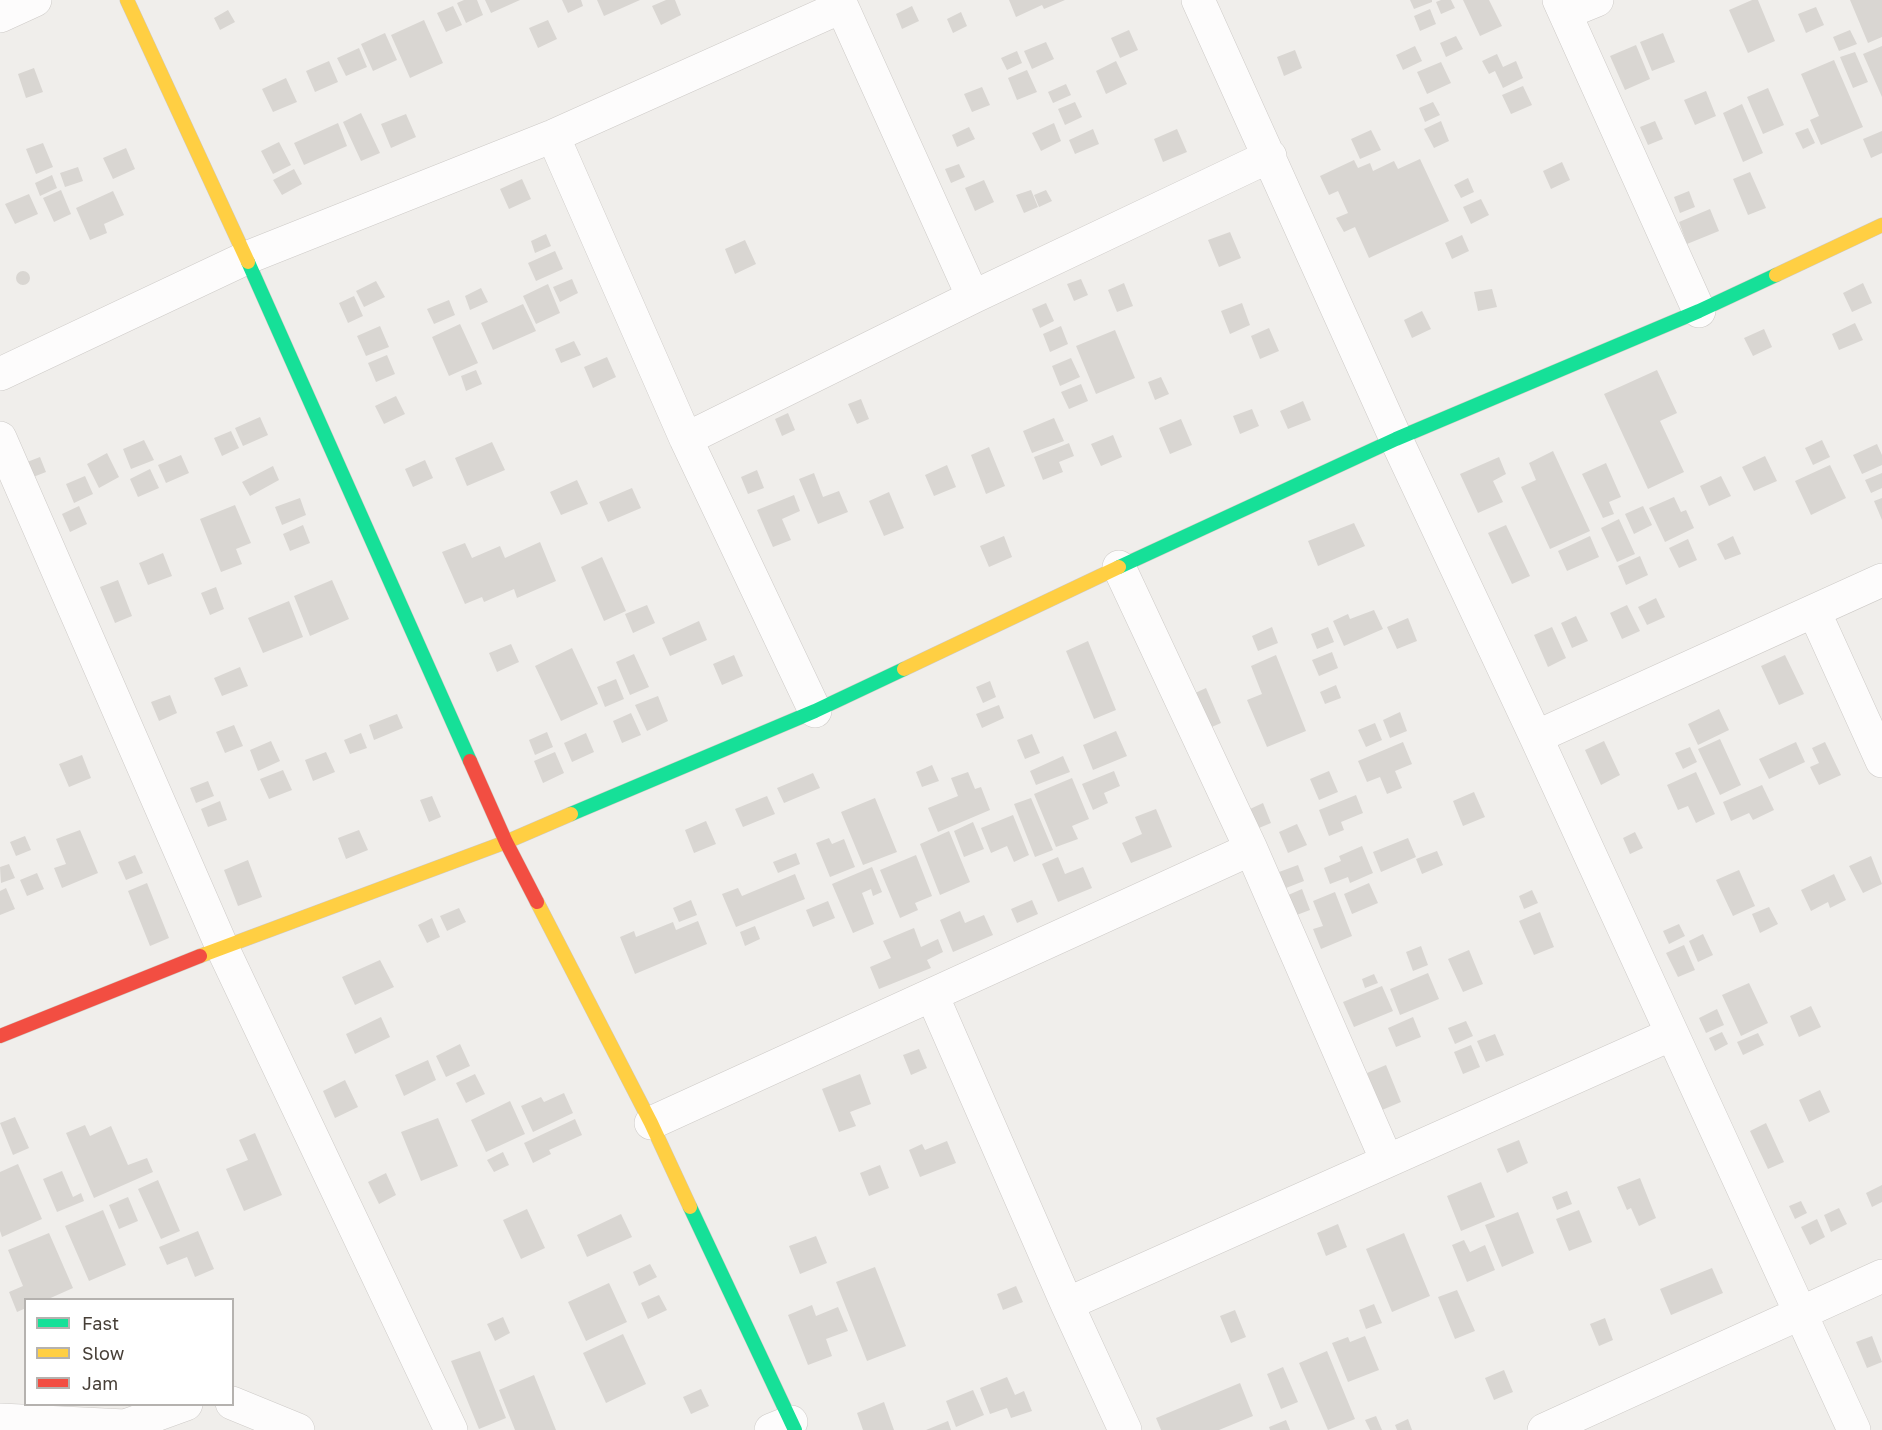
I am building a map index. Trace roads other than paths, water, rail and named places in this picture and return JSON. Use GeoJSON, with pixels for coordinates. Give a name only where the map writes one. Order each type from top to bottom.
{"type":"FeatureCollection","features":[{"type":"Feature","properties":{"kind":"street"},"geometry":{"type":"LineString","coordinates":[[0,16],[35,0]]}},
{"type":"Feature","properties":{"kind":"street"},"geometry":{"type":"LineString","coordinates":[[127,0],[246,258],[506,842],[651,1123],[786,1427]]}},
{"type":"Feature","properties":{"kind":"street"},"geometry":{"type":"LineString","coordinates":[[1198,0],[1396,439],[1536,737],[1854,1430]]}},
{"type":"Feature","properties":{"kind":"street"},"geometry":{"type":"LineString","coordinates":[[1597,0],[1562,7],[1698,311]]}},
{"type":"Feature","properties":{"kind":"street"},"geometry":{"type":"LineString","coordinates":[[0,374],[246,258],[553,136],[840,3],[973,297]]}},
{"type":"Feature","properties":{"kind":"street"},"geometry":{"type":"LineString","coordinates":[[553,136],[686,439],[815,711]]}},
{"type":"Feature","properties":{"kind":"street"},"geometry":{"type":"LineString","coordinates":[[686,439],[973,297],[1269,156]]}},
{"type":"Feature","properties":{"kind":"street"},"geometry":{"type":"LineString","coordinates":[[0,1036],[222,947],[506,842],[815,711],[1396,439],[1698,311],[1882,225]]}},
{"type":"Feature","properties":{"kind":"street"},"geometry":{"type":"LineString","coordinates":[[0,438],[222,947],[451,1430]]}},
{"type":"Feature","properties":{"kind":"street"},"geometry":{"type":"LineString","coordinates":[[1119,567],[1251,849],[1387,1161]]}},
{"type":"Feature","properties":{"kind":"street"},"geometry":{"type":"LineString","coordinates":[[1536,737],[1882,580]]}},
{"type":"Feature","properties":{"kind":"street"},"geometry":{"type":"LineString","coordinates":[[1814,611],[1882,761]]}},
{"type":"Feature","properties":{"kind":"street"},"geometry":{"type":"LineString","coordinates":[[651,1123],[1251,849]]}},
{"type":"Feature","properties":{"kind":"street"},"geometry":{"type":"LineString","coordinates":[[932,995],[1067,1304],[1125,1430]]}},
{"type":"Feature","properties":{"kind":"street"},"geometry":{"type":"LineString","coordinates":[[1067,1304],[1672,1034]]}},
{"type":"Feature","properties":{"kind":"street"},"geometry":{"type":"LineString","coordinates":[[1544,1430],[1882,1276]]}},
{"type":"Feature","properties":{"kind":"street"},"geometry":{"type":"LineString","coordinates":[[234,1404],[298,1430]]}},
{"type":"Feature","properties":{"kind":"street"},"geometry":{"type":"LineString","coordinates":[[0,1420],[125,1426],[180,1406]]}},
{"type":"Feature","properties":{"kind":"street"},"geometry":{"type":"LineString","coordinates":[[0,1425],[8,1430]]}}]}
